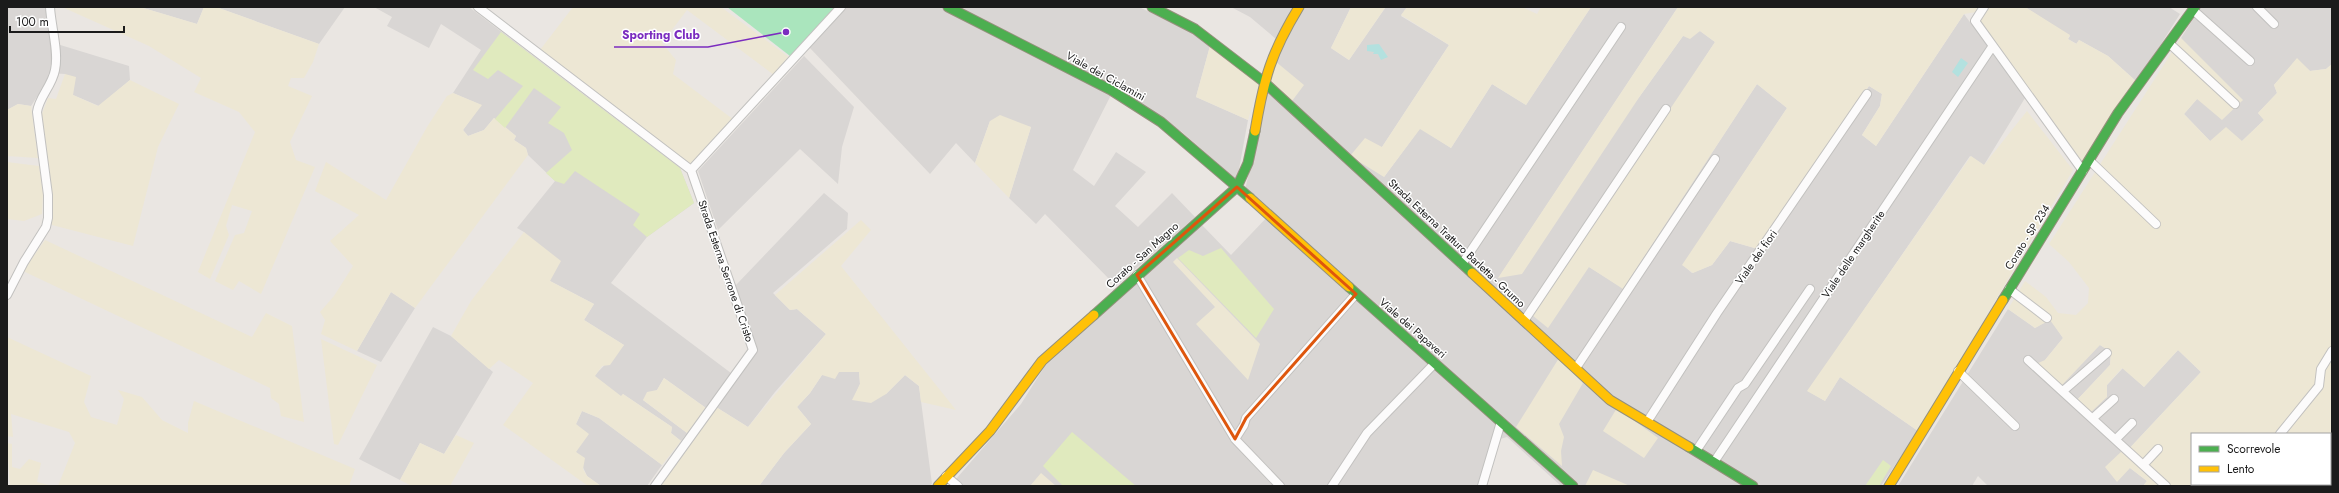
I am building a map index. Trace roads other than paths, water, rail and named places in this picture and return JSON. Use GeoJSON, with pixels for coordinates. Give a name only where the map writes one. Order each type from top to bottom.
{"type":"FeatureCollection","features":[{"type":"Feature","properties":{"kind":"street"},"geometry":{"type":"LineString","coordinates":[[7,295],[24,262],[46,228],[48,218],[48,195],[37,112],[38,104],[50,87],[56,70],[50,7]]}},
{"type":"Feature","properties":{"kind":"street"},"geometry":{"type":"LineString","coordinates":[[478,7],[691,170],[841,7]]}},
{"type":"Feature","properties":{"kind":"street","name":"Viale dei Ciclamini"},"geometry":{"type":"LineString","coordinates":[[948,7],[1111,90],[1161,122],[1237,187]]}},
{"type":"Feature","properties":{"kind":"street","name":"Strada Esterna Tratturo Barletta - Grumo"},"geometry":{"type":"LineString","coordinates":[[1152,7],[1195,29],[1264,82],[1610,400],[1753,486]]}},
{"type":"Feature","properties":{"kind":"street","name":"Corato - San Magno"},"geometry":{"type":"LineString","coordinates":[[938,486],[990,431],[1042,361],[1237,187],[1242,179],[1256,127],[1264,82],[1275,46],[1300,7]]}},
{"type":"Feature","properties":{"kind":"street"},"geometry":{"type":"LineString","coordinates":[[1984,7],[1975,21],[2083,171]]}},
{"type":"Feature","properties":{"kind":"street"},"geometry":{"type":"LineString","coordinates":[[2257,7],[2274,24]]}},
{"type":"Feature","properties":{"kind":"street"},"geometry":{"type":"LineString","coordinates":[[2194,8],[2250,61]]}},
{"type":"Feature","properties":{"kind":"street","name":"Corato - SP 234"},"geometry":{"type":"LineString","coordinates":[[1889,486],[2118,113],[2170,44],[2194,8]]}},
{"type":"Feature","properties":{"kind":"street"},"geometry":{"type":"LineString","coordinates":[[1462,264],[1621,27]]}},
{"type":"Feature","properties":{"kind":"street"},"geometry":{"type":"LineString","coordinates":[[2170,44],[2235,104]]}},
{"type":"Feature","properties":{"kind":"street","name":"Viale delle margherite"},"geometry":{"type":"LineString","coordinates":[[1714,462],[1992,46]]}},
{"type":"Feature","properties":{"kind":"street","name":"Viale dei fiori"},"geometry":{"type":"LineString","coordinates":[[1647,422],[1717,313],[1867,94]]}},
{"type":"Feature","properties":{"kind":"street"},"geometry":{"type":"LineString","coordinates":[[1524,321],[1666,109]]}},
{"type":"Feature","properties":{"kind":"street"},"geometry":{"type":"LineString","coordinates":[[1576,368],[1715,159]]}},
{"type":"Feature","properties":{"kind":"street"},"geometry":{"type":"LineString","coordinates":[[2089,160],[2156,224]]}},
{"type":"Feature","properties":{"kind":"street","name":"Strada Esterna Serrone di Cristo"},"geometry":{"type":"LineString","coordinates":[[655,486],[754,350],[691,170]]}},
{"type":"Feature","properties":{"kind":"street","name":"Viale dei Papaveri"},"geometry":{"type":"LineString","coordinates":[[1237,187],[1573,486]]}},
{"type":"Feature","properties":{"kind":"street"},"geometry":{"type":"LineString","coordinates":[[1137,275],[1235,438],[1280,486]]}},
{"type":"Feature","properties":{"kind":"street"},"geometry":{"type":"LineString","coordinates":[[1696,451],[1738,388],[1745,384],[1810,289]]}},
{"type":"Feature","properties":{"kind":"street"},"geometry":{"type":"LineString","coordinates":[[2009,289],[2047,318]]}},
{"type":"Feature","properties":{"kind":"street"},"geometry":{"type":"LineString","coordinates":[[1235,438],[1244,425],[1246,418],[1356,294]]}},
{"type":"Feature","properties":{"kind":"street"},"geometry":{"type":"LineString","coordinates":[[2281,433],[2319,386],[2321,369],[2332,351]]}},
{"type":"Feature","properties":{"kind":"street"},"geometry":{"type":"LineString","coordinates":[[2063,391],[2107,353]]}},
{"type":"Feature","properties":{"kind":"street"},"geometry":{"type":"LineString","coordinates":[[2028,360],[2166,486]]}},
{"type":"Feature","properties":{"kind":"street"},"geometry":{"type":"LineString","coordinates":[[1332,486],[1367,433],[1436,363]]}},
{"type":"Feature","properties":{"kind":"street"},"geometry":{"type":"LineString","coordinates":[[1958,372],[2016,426]]}},
{"type":"Feature","properties":{"kind":"street"},"geometry":{"type":"LineString","coordinates":[[2093,418],[2114,399]]}},
{"type":"Feature","properties":{"kind":"street"},"geometry":{"type":"LineString","coordinates":[[1482,486],[1501,422]]}},
{"type":"Feature","properties":{"kind":"street"},"geometry":{"type":"LineString","coordinates":[[2116,439],[2132,424]]}},
{"type":"Feature","properties":{"kind":"street"},"geometry":{"type":"LineString","coordinates":[[2143,464],[2158,450]]}},
{"type":"Feature","properties":{"kind":"street"},"geometry":{"type":"LineString","coordinates":[[946,476],[958,486]]}},
{"type":"Feature","properties":{"kind":"water"},"geometry":{"type":"Polygon","coordinates":[[[1379,44],[1388,57],[1381,60],[1378,54],[1373,54],[1374,52],[1367,51],[1367,45],[1379,44]]]}},
{"type":"Feature","properties":{"kind":"water"},"geometry":{"type":"Polygon","coordinates":[[[1961,58],[1968,63],[1958,77],[1952,72],[1961,58]]]}},
{"type":"Feature","properties":{"kind":"place","name":"Sporting Club"},"geometry":{"type":"Point","coordinates":[786,32]}}]}
